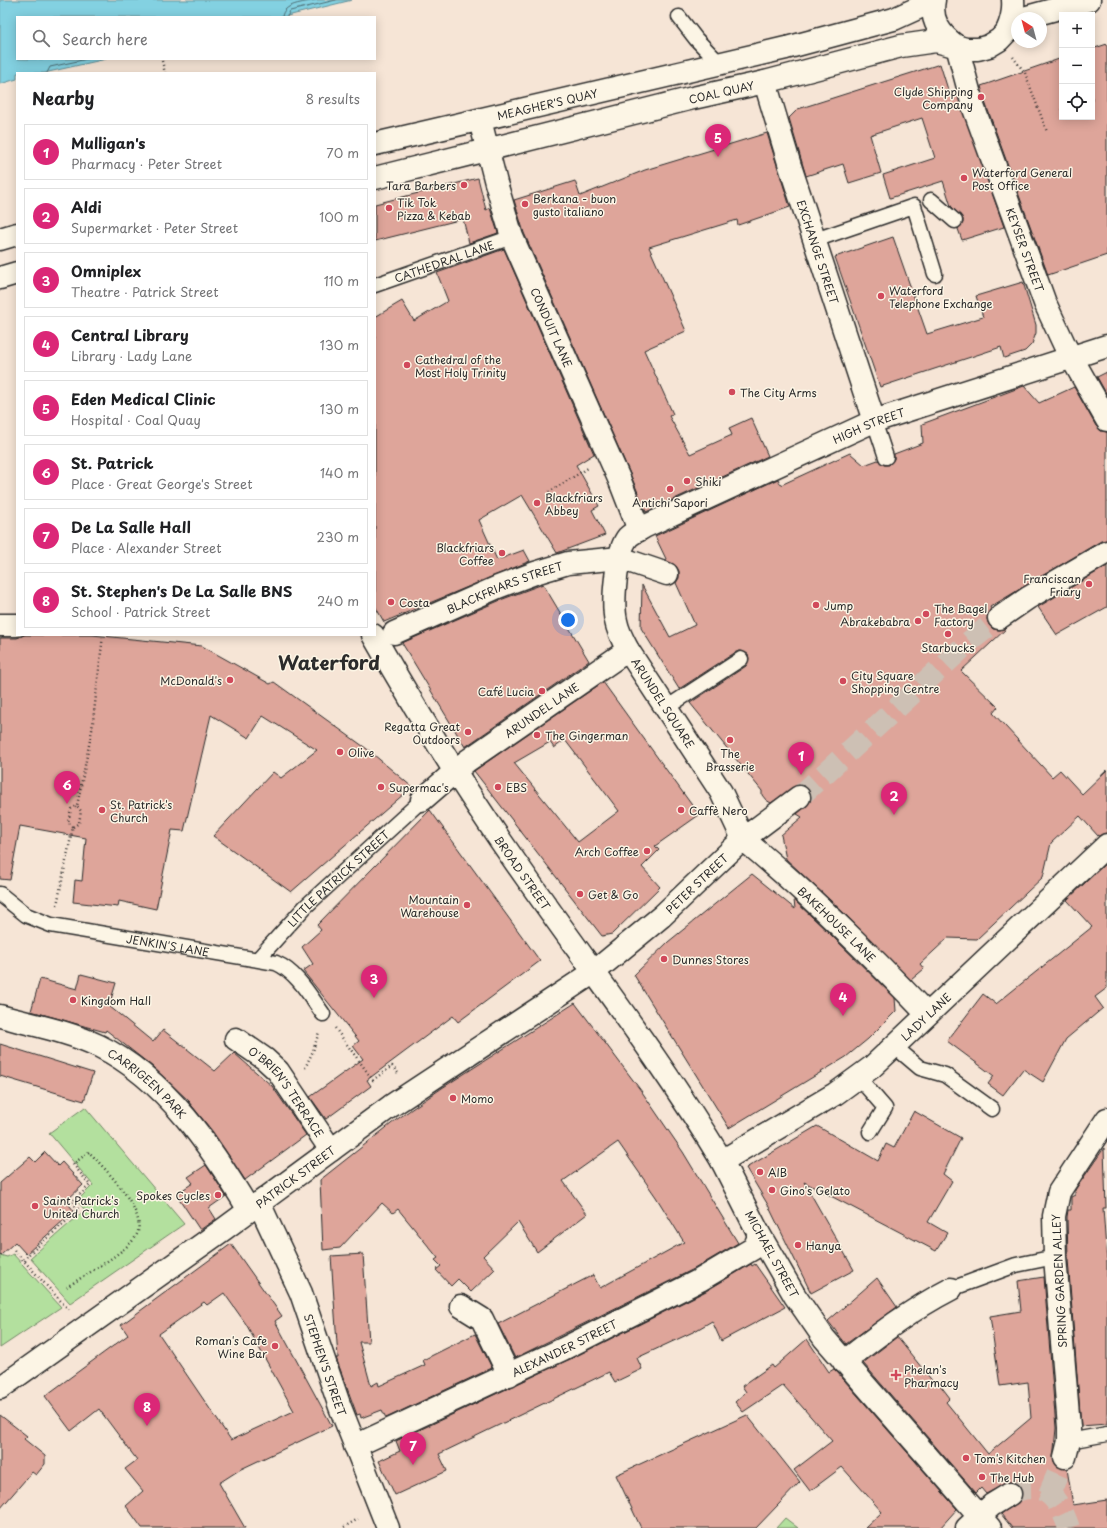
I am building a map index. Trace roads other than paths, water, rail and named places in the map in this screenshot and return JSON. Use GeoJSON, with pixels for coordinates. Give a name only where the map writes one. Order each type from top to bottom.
{"type":"FeatureCollection","features":[{"type":"Feature","properties":{"kind":"street"},"geometry":{"type":"LineString","coordinates":[[720,64],[894,19],[918,8],[929,0]]}},
{"type":"Feature","properties":{"kind":"street"},"geometry":{"type":"LineString","coordinates":[[934,0],[934,19],[938,29],[946,38],[956,45]]}},
{"type":"Feature","properties":{"kind":"street"},"geometry":{"type":"LineString","coordinates":[[1012,0],[1013,12]]}},
{"type":"Feature","properties":{"kind":"street","name":"COAL QUAY"},"geometry":{"type":"LineString","coordinates":[[1047,15],[1089,0]]}},
{"type":"Feature","properties":{"kind":"street","name":"COAL QUAY"},"geometry":{"type":"LineString","coordinates":[[487,150],[765,82],[907,45],[936,41],[956,45],[966,49],[978,49],[989,46],[1011,28]]}},
{"type":"Feature","properties":{"kind":"street","name":"KEYSER STREET"},"geometry":{"type":"LineString","coordinates":[[956,45],[1006,218],[1072,358],[1107,420]]}},
{"type":"Feature","properties":{"kind":"street","name":"MEAGHER'S QUAY"},"geometry":{"type":"LineString","coordinates":[[376,144],[720,64]]}},
{"type":"Feature","properties":{"kind":"street","name":"EXCHANGE STREET"},"geometry":{"type":"LineString","coordinates":[[765,82],[874,421]]}},
{"type":"Feature","properties":{"kind":"street","name":"CONDUIT LANE"},"geometry":{"type":"LineString","coordinates":[[480,120],[512,237],[609,455],[639,530]]}},
{"type":"Feature","properties":{"kind":"street"},"geometry":{"type":"LineString","coordinates":[[376,178],[487,150]]}},
{"type":"Feature","properties":{"kind":"street"},"geometry":{"type":"LineString","coordinates":[[0,239],[16,234]]}},
{"type":"Feature","properties":{"kind":"street"},"geometry":{"type":"LineString","coordinates":[[0,278],[16,273]]}},
{"type":"Feature","properties":{"kind":"street","name":"HIGH STREET"},"geometry":{"type":"LineString","coordinates":[[639,530],[874,421],[1107,346]]}},
{"type":"Feature","properties":{"kind":"street","name":"ARUNDEL SQUARE"},"geometry":{"type":"LineString","coordinates":[[639,530],[628,538],[623,546],[620,558],[614,613],[618,630],[628,650],[721,792],[743,839]]}},
{"type":"Feature","properties":{"kind":"street"},"geometry":{"type":"LineString","coordinates":[[998,618],[1028,598],[1107,552]]}},
{"type":"Feature","properties":{"kind":"street"},"geometry":{"type":"LineString","coordinates":[[620,558],[667,574]]}},
{"type":"Feature","properties":{"kind":"street","name":"BLACKFRIARS STREET"},"geometry":{"type":"LineString","coordinates":[[394,633],[473,598],[553,566],[585,560],[620,558]]}},
{"type":"Feature","properties":{"kind":"street"},"geometry":{"type":"LineString","coordinates":[[0,625],[16,625]]}},
{"type":"Feature","properties":{"kind":"street","name":"BROAD STREET"},"geometry":{"type":"LineString","coordinates":[[374,636],[402,687],[487,821],[594,972]]}},
{"type":"Feature","properties":{"kind":"street","name":"ARUNDEL LANE"},"geometry":{"type":"LineString","coordinates":[[422,800],[467,761],[628,650]]}},
{"type":"Feature","properties":{"kind":"street","name":"PETER STREET"},"geometry":{"type":"LineString","coordinates":[[594,972],[662,916],[743,839],[799,797]]}},
{"type":"Feature","properties":{"kind":"street","name":"BAKEHOUSE LANE"},"geometry":{"type":"LineString","coordinates":[[743,839],[777,867],[846,930],[927,1014]]}},
{"type":"Feature","properties":{"kind":"street","name":"LADY LANE"},"geometry":{"type":"LineString","coordinates":[[722,1161],[834,1094],[858,1077],[894,1046],[1107,845]]}},
{"type":"Feature","properties":{"kind":"street","name":"PATRICK STREET"},"geometry":{"type":"LineString","coordinates":[[0,1388],[254,1207],[412,1092],[594,972]]}},
{"type":"Feature","properties":{"kind":"street","name":"MICHAEL STREET"},"geometry":{"type":"LineString","coordinates":[[594,972],[680,1094],[722,1161],[758,1232],[799,1302],[824,1338],[979,1524]]}},
{"type":"Feature","properties":{"kind":"street","name":"CARRIGEEN PARK"},"geometry":{"type":"LineString","coordinates":[[0,1016],[85,1040],[112,1054],[139,1073],[171,1102],[195,1130],[254,1207]]}},
{"type":"Feature","properties":{"kind":"street","name":"O'BRIEN'S TERRACE"},"geometry":{"type":"LineString","coordinates":[[236,1038],[272,1064],[331,1150]]}},
{"type":"Feature","properties":{"kind":"street","name":"SPRING GARDEN ALLEY"},"geometry":{"type":"LineString","coordinates":[[1066,1449],[1069,1427],[1055,1257],[1054,1216],[1059,1192],[1107,1119]]}},
{"type":"Feature","properties":{"kind":"street","name":"STEPHEN'S STREET"},"geometry":{"type":"LineString","coordinates":[[254,1207],[300,1293],[355,1446],[388,1528]]}},
{"type":"Feature","properties":{"kind":"street","name":"ALEXANDER STREET"},"geometry":{"type":"LineString","coordinates":[[355,1446],[635,1313],[740,1258],[754,1248],[758,1239],[758,1232]]}},
{"type":"Feature","properties":{"kind":"street"},"geometry":{"type":"LineString","coordinates":[[844,1362],[890,1326],[927,1302],[951,1289]]}},
{"type":"Feature","properties":{"kind":"street"},"geometry":{"type":"LineString","coordinates":[[461,1306],[482,1319],[509,1374]]}},
{"type":"Feature","properties":{"kind":"street"},"geometry":{"type":"LineString","coordinates":[[979,1524],[1010,1494]]}},
{"type":"Feature","properties":{"kind":"lane"},"geometry":{"type":"LineString","coordinates":[[679,17],[696,39],[720,64]]}},
{"type":"Feature","properties":{"kind":"lane"},"geometry":{"type":"LineString","coordinates":[[931,200],[956,221]]}},
{"type":"Feature","properties":{"kind":"lane"},"geometry":{"type":"LineString","coordinates":[[815,240],[914,206],[935,274]]}},
{"type":"Feature","properties":{"kind":"lane","name":"CATHEDRAL LANE"},"geometry":{"type":"LineString","coordinates":[[376,285],[512,237]]}},
{"type":"Feature","properties":{"kind":"lane"},"geometry":{"type":"LineString","coordinates":[[874,421],[886,457]]}},
{"type":"Feature","properties":{"kind":"lane"},"geometry":{"type":"LineString","coordinates":[[666,708],[740,660]]}},
{"type":"Feature","properties":{"kind":"lane","name":"LITTLE PATRICK STREET"},"geometry":{"type":"LineString","coordinates":[[258,959],[310,902],[422,800]]}},
{"type":"Feature","properties":{"kind":"lane","name":"JENKIN'S LANE"},"geometry":{"type":"LineString","coordinates":[[0,894],[26,915],[51,925],[258,959],[276,964],[289,971],[323,1014]]}},
{"type":"Feature","properties":{"kind":"lane"},"geometry":{"type":"LineString","coordinates":[[894,1046],[920,1068],[945,1075],[992,1109]]}},
{"type":"Feature","properties":{"kind":"lane"},"geometry":{"type":"LineString","coordinates":[[858,1077],[885,1108],[870,1132]]}},
{"type":"Feature","properties":{"kind":"lane"},"geometry":{"type":"LineString","coordinates":[[951,1289],[1016,1265],[1055,1257]]}},
{"type":"Feature","properties":{"kind":"lane"},"geometry":{"type":"LineString","coordinates":[[1066,1449],[1107,1434]]}},
{"type":"Feature","properties":{"kind":"water"},"geometry":{"type":"Polygon","coordinates":[[[0,0],[352,0],[287,16],[16,16],[16,60],[102,60],[48,72],[16,72],[16,79],[0,84],[0,0]]]}},
{"type":"Feature","properties":{"kind":"tunnel"},"geometry":{"type":"LineString","coordinates":[[799,797],[970,641],[999,618]]}},
{"type":"Feature","properties":{"kind":"tunnel"},"geometry":{"type":"LineString","coordinates":[[1049,1494],[1065,1457]]}},
{"type":"Feature","properties":{"kind":"tunnel"},"geometry":{"type":"LineString","coordinates":[[1010,1494],[1022,1489],[1032,1488],[1041,1489],[1048,1493],[1060,1508],[1069,1528]]}},
{"type":"Feature","properties":{"kind":"place","name":"Clyde Shipping Company"},"geometry":{"type":"Point","coordinates":[981,97]}},
{"type":"Feature","properties":{"kind":"place","name":"Eden Medical Clinic"},"geometry":{"type":"Point","coordinates":[718,157]}},
{"type":"Feature","properties":{"kind":"place","name":"Waterford General Post Office"},"geometry":{"type":"Point","coordinates":[964,178]}},
{"type":"Feature","properties":{"kind":"place","name":"Tara Barbers"},"geometry":{"type":"Point","coordinates":[464,185]}},
{"type":"Feature","properties":{"kind":"place","name":"Berkana - buon gusto italiano"},"geometry":{"type":"Point","coordinates":[525,204]}},
{"type":"Feature","properties":{"kind":"place","name":"Tik Tok Pizza & Kebab"},"geometry":{"type":"Point","coordinates":[389,208]}},
{"type":"Feature","properties":{"kind":"place","name":"Waterford Telephone Exchange"},"geometry":{"type":"Point","coordinates":[881,296]}},
{"type":"Feature","properties":{"kind":"place","name":"Cathedral of the Most Holy Trinity"},"geometry":{"type":"Point","coordinates":[407,365]}},
{"type":"Feature","properties":{"kind":"place","name":"The City Arms"},"geometry":{"type":"Point","coordinates":[732,392]}},
{"type":"Feature","properties":{"kind":"place","name":"Shiki"},"geometry":{"type":"Point","coordinates":[687,481]}},
{"type":"Feature","properties":{"kind":"place","name":"Antichi Sapori"},"geometry":{"type":"Point","coordinates":[670,489]}},
{"type":"Feature","properties":{"kind":"place","name":"Blackfriars Abbey"},"geometry":{"type":"Point","coordinates":[537,503]}},
{"type":"Feature","properties":{"kind":"place","name":"Blackfriars Coffee"},"geometry":{"type":"Point","coordinates":[502,553]}},
{"type":"Feature","properties":{"kind":"place","name":"Franciscan Friary"},"geometry":{"type":"Point","coordinates":[1089,584]}},
{"type":"Feature","properties":{"kind":"place","name":"Costa"},"geometry":{"type":"Point","coordinates":[391,602]}},
{"type":"Feature","properties":{"kind":"place","name":"Jump"},"geometry":{"type":"Point","coordinates":[816,605]}},
{"type":"Feature","properties":{"kind":"place","name":"The Bagel Factory"},"geometry":{"type":"Point","coordinates":[926,614]}},
{"type":"Feature","properties":{"kind":"place","name":"Abrakebabra"},"geometry":{"type":"Point","coordinates":[918,621]}},
{"type":"Feature","properties":{"kind":"place","name":"Starbucks"},"geometry":{"type":"Point","coordinates":[948,634]}},
{"type":"Feature","properties":{"kind":"place","name":"McDonald's"},"geometry":{"type":"Point","coordinates":[230,680]}},
{"type":"Feature","properties":{"kind":"place","name":"City Square Shopping Centre"},"geometry":{"type":"Point","coordinates":[843,681]}},
{"type":"Feature","properties":{"kind":"place","name":"Café Lucia"},"geometry":{"type":"Point","coordinates":[542,691]}},
{"type":"Feature","properties":{"kind":"place","name":"Regatta Great Outdoors"},"geometry":{"type":"Point","coordinates":[468,732]}},
{"type":"Feature","properties":{"kind":"place","name":"The Gingerman"},"geometry":{"type":"Point","coordinates":[537,735]}},
{"type":"Feature","properties":{"kind":"place","name":"The Brasserie"},"geometry":{"type":"Point","coordinates":[730,740]}},
{"type":"Feature","properties":{"kind":"place","name":"Olive"},"geometry":{"type":"Point","coordinates":[340,752]}},
{"type":"Feature","properties":{"kind":"place","name":"Mulligan's"},"geometry":{"type":"Point","coordinates":[801,775]}},
{"type":"Feature","properties":{"kind":"place","name":"Supermac's"},"geometry":{"type":"Point","coordinates":[381,787]}},
{"type":"Feature","properties":{"kind":"place","name":"EBS"},"geometry":{"type":"Point","coordinates":[498,787]}},
{"type":"Feature","properties":{"kind":"place","name":"St. Patrick"},"geometry":{"type":"Point","coordinates":[67,804]}},
{"type":"Feature","properties":{"kind":"place","name":"St. Patrick's Church"},"geometry":{"type":"Point","coordinates":[102,810]}},
{"type":"Feature","properties":{"kind":"place","name":"Caffè Nero"},"geometry":{"type":"Point","coordinates":[681,810]}},
{"type":"Feature","properties":{"kind":"place","name":"Aldi"},"geometry":{"type":"Point","coordinates":[894,815]}},
{"type":"Feature","properties":{"kind":"place","name":"Arch Coffee"},"geometry":{"type":"Point","coordinates":[647,851]}},
{"type":"Feature","properties":{"kind":"place","name":"Get & Go"},"geometry":{"type":"Point","coordinates":[580,894]}},
{"type":"Feature","properties":{"kind":"place","name":"Mountain Warehouse"},"geometry":{"type":"Point","coordinates":[467,905]}},
{"type":"Feature","properties":{"kind":"place","name":"Dunnes Stores"},"geometry":{"type":"Point","coordinates":[664,959]}},
{"type":"Feature","properties":{"kind":"place","name":"Omniplex"},"geometry":{"type":"Point","coordinates":[374,998]}},
{"type":"Feature","properties":{"kind":"place","name":"Kingdom Hall"},"geometry":{"type":"Point","coordinates":[73,1000]}},
{"type":"Feature","properties":{"kind":"place","name":"Central Library"},"geometry":{"type":"Point","coordinates":[843,1016]}},
{"type":"Feature","properties":{"kind":"place","name":"Momo"},"geometry":{"type":"Point","coordinates":[453,1098]}},
{"type":"Feature","properties":{"kind":"place","name":"AIB"},"geometry":{"type":"Point","coordinates":[760,1172]}},
{"type":"Feature","properties":{"kind":"place","name":"Gino's Gelato"},"geometry":{"type":"Point","coordinates":[772,1190]}},
{"type":"Feature","properties":{"kind":"place","name":"Spokes Cycles"},"geometry":{"type":"Point","coordinates":[218,1195]}},
{"type":"Feature","properties":{"kind":"place","name":"Saint Patrick's United Church"},"geometry":{"type":"Point","coordinates":[35,1206]}},
{"type":"Feature","properties":{"kind":"place","name":"Hanya"},"geometry":{"type":"Point","coordinates":[798,1245]}},
{"type":"Feature","properties":{"kind":"place","name":"Roman's Cafe Wine Bar"},"geometry":{"type":"Point","coordinates":[275,1346]}},
{"type":"Feature","properties":{"kind":"place","name":"Phelan's Pharmacy"},"geometry":{"type":"Point","coordinates":[896,1375]}},
{"type":"Feature","properties":{"kind":"place","name":"St. Stephen's De La Salle BNS"},"geometry":{"type":"Point","coordinates":[147,1426]}},
{"type":"Feature","properties":{"kind":"place","name":"Tom's Kitchen"},"geometry":{"type":"Point","coordinates":[966,1458]}},
{"type":"Feature","properties":{"kind":"place","name":"De La Salle Hall"},"geometry":{"type":"Point","coordinates":[413,1465]}},
{"type":"Feature","properties":{"kind":"place","name":"The Hub"},"geometry":{"type":"Point","coordinates":[982,1477]}},
{"type":"Feature","properties":{"kind":"district","name":"Waterford"},"geometry":{"type":"Point","coordinates":[329,662]}}]}
